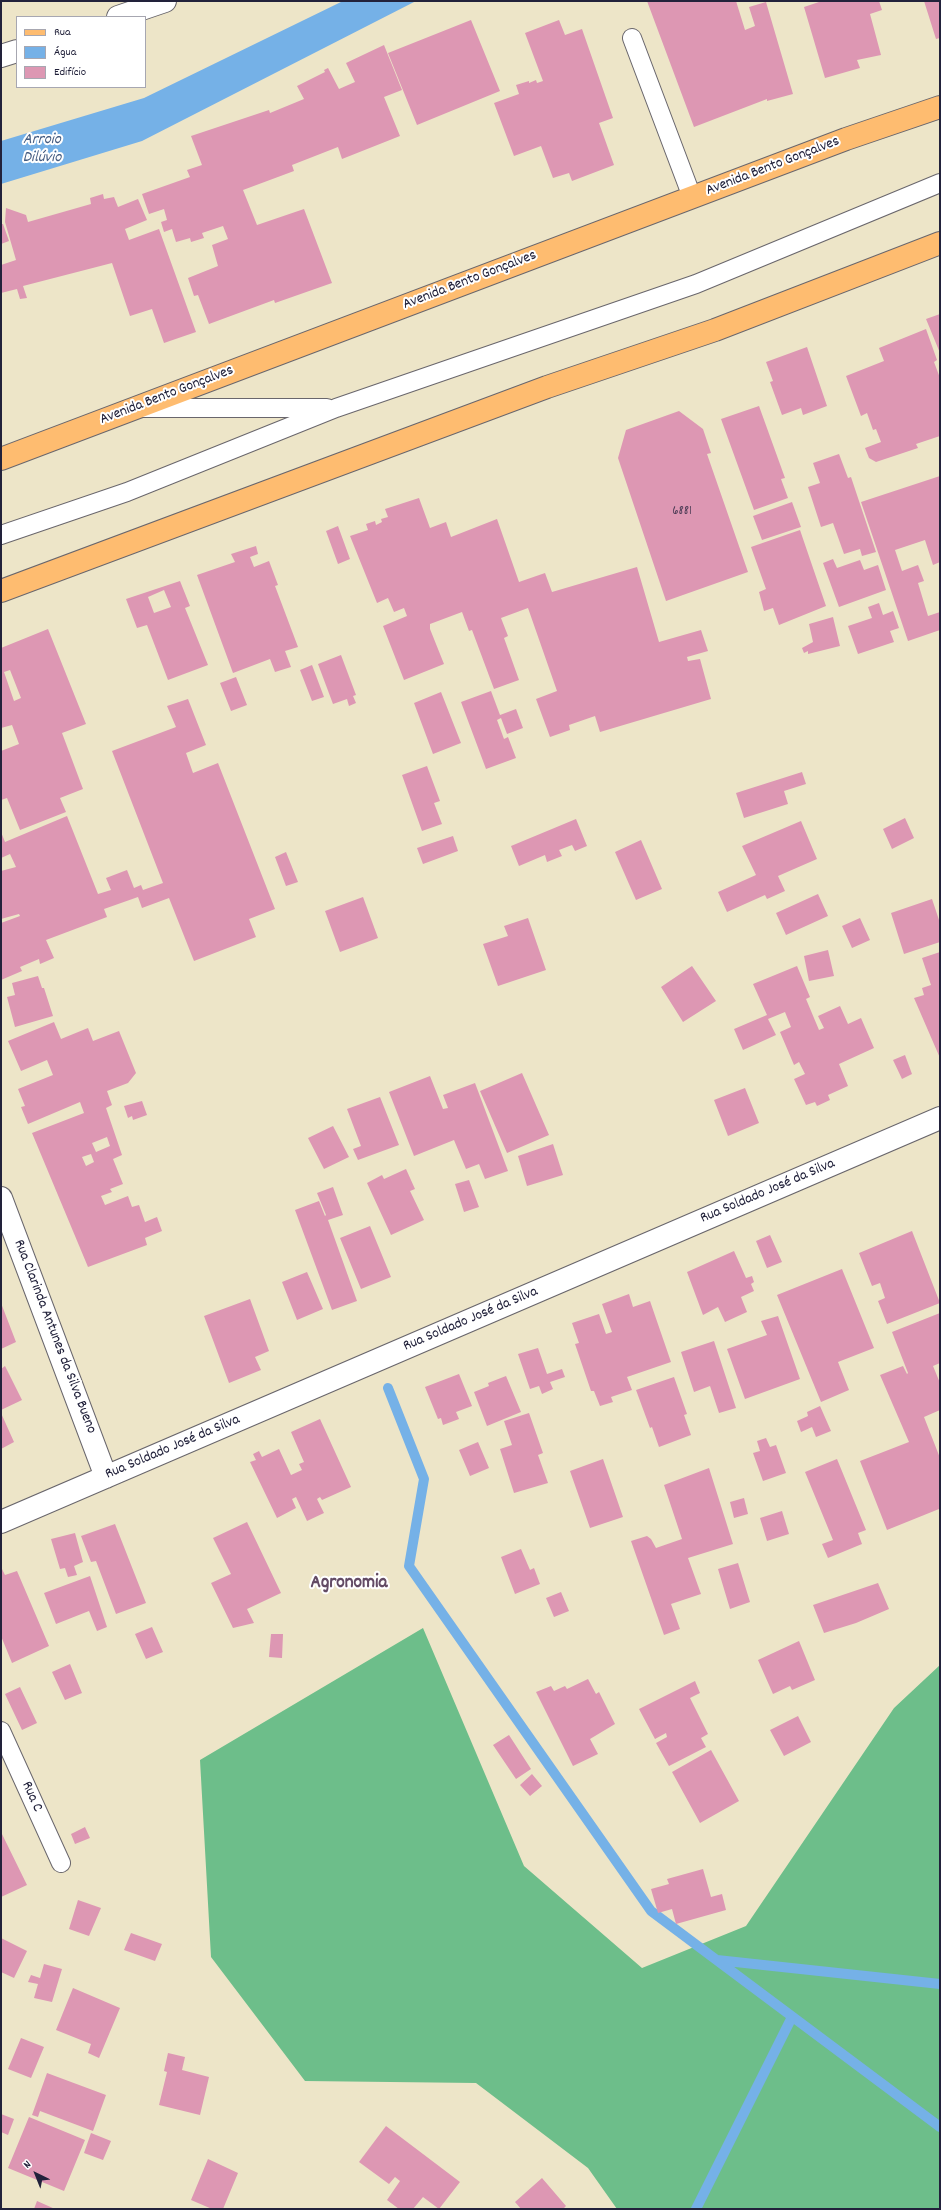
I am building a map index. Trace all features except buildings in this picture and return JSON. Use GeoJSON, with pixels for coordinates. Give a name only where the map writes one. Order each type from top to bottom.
{"type":"FeatureCollection","features":[{"type":"Feature","properties":{"kind":"main road","name":"Avenida Bento Gonçalves"},"geometry":{"type":"LineString","coordinates":[[1,459],[839,142],[940,107]]}},
{"type":"Feature","properties":{"kind":"main road"},"geometry":{"type":"LineString","coordinates":[[1,591],[547,387],[715,330],[940,243]]}},
{"type":"Feature","properties":{"kind":"street"},"geometry":{"type":"LineString","coordinates":[[121,16],[165,1]]}},
{"type":"Feature","properties":{"kind":"street"},"geometry":{"type":"LineString","coordinates":[[1,56],[16,51]]}},
{"type":"Feature","properties":{"kind":"street","name":"Rua Soldado José da Silva"},"geometry":{"type":"LineString","coordinates":[[1,1522],[940,1118]]}},
{"type":"Feature","properties":{"kind":"street","name":"Rua Clarinda Antunes da Silva Bueno"},"geometry":{"type":"LineString","coordinates":[[1,1198],[106,1477]]}},
{"type":"Feature","properties":{"kind":"lane"},"geometry":{"type":"LineString","coordinates":[[632,38],[692,198]]}},
{"type":"Feature","properties":{"kind":"lane"},"geometry":{"type":"LineString","coordinates":[[1,535],[127,492],[336,408],[696,284],[940,183]]}},
{"type":"Feature","properties":{"kind":"lane"},"geometry":{"type":"LineString","coordinates":[[134,408],[336,408]]}},
{"type":"Feature","properties":{"kind":"lane","name":"Rua C"},"geometry":{"type":"LineString","coordinates":[[1,1731],[61,1863]]}},
{"type":"Feature","properties":{"kind":"green space"},"geometry":{"type":"Polygon","coordinates":[[[423,1628],[524,1866],[642,1968],[746,1926],[894,1708],[940,1665],[940,2209],[617,2209],[588,2168],[476,2083],[305,2081],[211,1957],[200,1760],[423,1628]]]}},
{"type":"Feature","properties":{"kind":"water","name":"Arroio Dilúvio"},"geometry":{"type":"Polygon","coordinates":[[[343,1],[416,1],[142,141],[1,184],[1,141],[144,98],[343,1]]]}},
{"type":"Feature","properties":{"kind":"waterway"},"geometry":{"type":"LineString","coordinates":[[388,1388],[424,1479],[409,1566],[651,1911],[940,2127]]}},
{"type":"Feature","properties":{"kind":"waterway"},"geometry":{"type":"LineString","coordinates":[[717,1960],[940,1984]]}},
{"type":"Feature","properties":{"kind":"waterway"},"geometry":{"type":"LineString","coordinates":[[696,2209],[792,2017]]}},
{"type":"Feature","properties":{"kind":"district","name":"Agronomia"},"geometry":{"type":"Point","coordinates":[349,1584]}}]}
